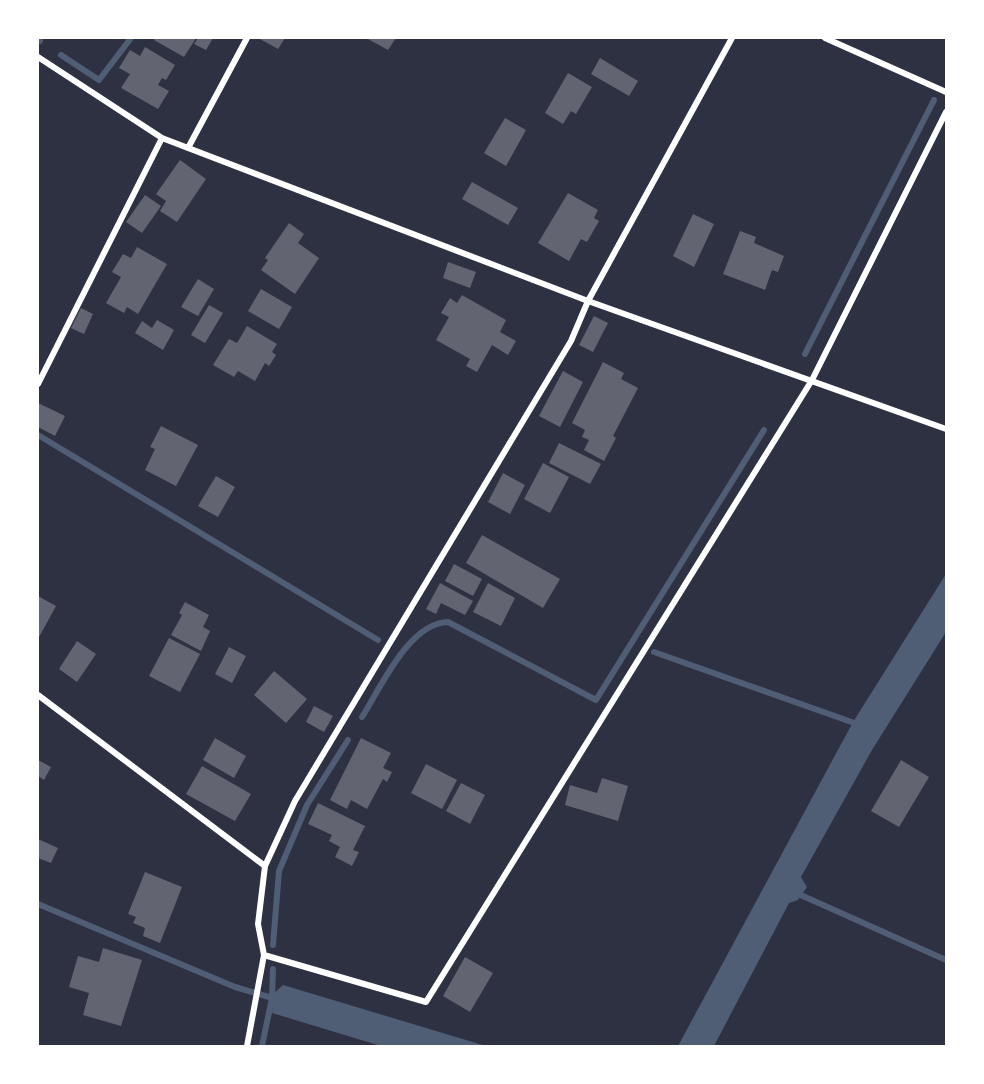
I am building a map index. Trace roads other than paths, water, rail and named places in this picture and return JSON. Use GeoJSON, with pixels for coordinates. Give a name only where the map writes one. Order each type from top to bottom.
{"type":"FeatureCollection","features":[{"type":"Feature","properties":{"kind":"street"},"geometry":{"type":"LineString","coordinates":[[188,148],[246,38]]}},
{"type":"Feature","properties":{"kind":"street"},"geometry":{"type":"LineString","coordinates":[[247,1047],[264,955],[258,924],[265,866],[295,801],[571,341],[588,301],[732,38]]}},
{"type":"Feature","properties":{"kind":"street"},"geometry":{"type":"LineString","coordinates":[[825,38],[946,92]]}},
{"type":"Feature","properties":{"kind":"street"},"geometry":{"type":"LineString","coordinates":[[38,57],[162,138],[588,301],[946,429]]}},
{"type":"Feature","properties":{"kind":"street"},"geometry":{"type":"LineString","coordinates":[[264,955],[426,1002],[812,380],[946,112]]}},
{"type":"Feature","properties":{"kind":"street"},"geometry":{"type":"LineString","coordinates":[[38,384],[162,138]]}},
{"type":"Feature","properties":{"kind":"street"},"geometry":{"type":"LineString","coordinates":[[38,695],[265,866]]}},
{"type":"Feature","properties":{"kind":"water"},"geometry":{"type":"Polygon","coordinates":[[[946,574],[946,632],[872,750],[801,877],[807,887],[798,900],[789,903],[714,1046],[678,1046],[853,722],[946,574]]]}},
{"type":"Feature","properties":{"kind":"water"},"geometry":{"type":"Polygon","coordinates":[[[283,985],[486,1046],[381,1046],[272,1013],[274,993],[283,985]]]}},
{"type":"Feature","properties":{"kind":"waterway"},"geometry":{"type":"LineString","coordinates":[[61,55],[99,80],[131,38]]}},
{"type":"Feature","properties":{"kind":"waterway"},"geometry":{"type":"LineString","coordinates":[[805,354],[934,100]]}},
{"type":"Feature","properties":{"kind":"waterway"},"geometry":{"type":"LineString","coordinates":[[362,717],[387,674],[409,645],[421,633],[434,625],[448,622],[596,700],[764,430]]}},
{"type":"Feature","properties":{"kind":"waterway"},"geometry":{"type":"LineString","coordinates":[[38,435],[378,640]]}},
{"type":"Feature","properties":{"kind":"waterway"},"geometry":{"type":"LineString","coordinates":[[654,652],[860,725]]}},
{"type":"Feature","properties":{"kind":"waterway"},"geometry":{"type":"LineString","coordinates":[[273,945],[279,871],[307,805],[348,740]]}},
{"type":"Feature","properties":{"kind":"waterway"},"geometry":{"type":"LineString","coordinates":[[794,892],[946,960]]}},
{"type":"Feature","properties":{"kind":"waterway"},"geometry":{"type":"LineString","coordinates":[[38,904],[235,987],[279,1000]]}},
{"type":"Feature","properties":{"kind":"waterway"},"geometry":{"type":"LineString","coordinates":[[262,1046],[272,998],[273,969]]}}]}
